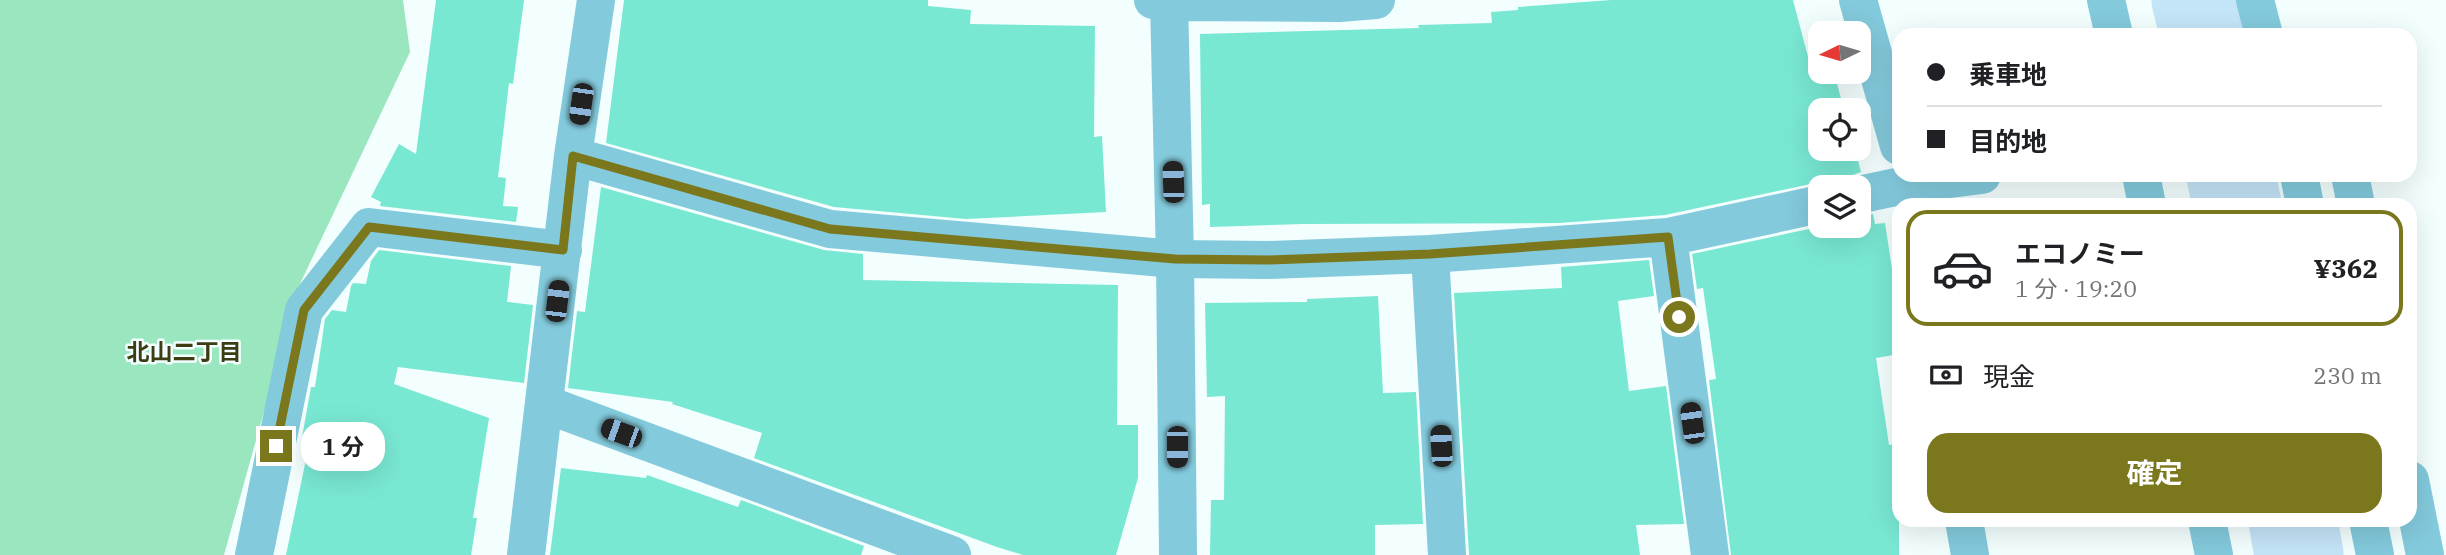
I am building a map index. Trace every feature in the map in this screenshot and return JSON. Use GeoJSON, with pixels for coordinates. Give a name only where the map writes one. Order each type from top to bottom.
{"type":"FeatureCollection","features":[{"type":"Feature","properties":{"kind":"street"},"geometry":{"type":"LineString","coordinates":[[526,555],[573,156],[596,0]]}},
{"type":"Feature","properties":{"kind":"street"},"geometry":{"type":"LineString","coordinates":[[1178,555],[1175,259],[1164,1],[1339,3],[1376,0]]}},
{"type":"Feature","properties":{"kind":"street"},"geometry":{"type":"LineString","coordinates":[[1858,0],[1892,121]]}},
{"type":"Feature","properties":{"kind":"street"},"geometry":{"type":"LineString","coordinates":[[2106,0],[2112,28]]}},
{"type":"Feature","properties":{"kind":"street"},"geometry":{"type":"LineString","coordinates":[[2255,0],[2262,28]]}},
{"type":"Feature","properties":{"kind":"street"},"geometry":{"type":"LineString","coordinates":[[573,156],[830,229],[1175,259],[1268,260],[1430,254],[1668,237],[1808,207]]}},
{"type":"Feature","properties":{"kind":"street"},"geometry":{"type":"LineString","coordinates":[[1871,193],[1943,182]]}},
{"type":"Feature","properties":{"kind":"street"},"geometry":{"type":"LineString","coordinates":[[254,555],[304,310],[369,227],[563,250]]}},
{"type":"Feature","properties":{"kind":"street"},"geometry":{"type":"LineString","coordinates":[[1668,237],[1710,555]]}},
{"type":"Feature","properties":{"kind":"street"},"geometry":{"type":"LineString","coordinates":[[1430,254],[1447,555]]}},
{"type":"Feature","properties":{"kind":"street"},"geometry":{"type":"LineString","coordinates":[[545,404],[952,555]]}},
{"type":"Feature","properties":{"kind":"street"},"geometry":{"type":"LineString","coordinates":[[2417,515],[2425,555]]}},
{"type":"Feature","properties":{"kind":"street"},"geometry":{"type":"LineString","coordinates":[[1965,527],[1970,555]]}},
{"type":"Feature","properties":{"kind":"street"},"geometry":{"type":"LineString","coordinates":[[2208,527],[2214,555]]}},
{"type":"Feature","properties":{"kind":"street"},"geometry":{"type":"LineString","coordinates":[[2369,527],[2375,555]]}},
{"type":"Feature","properties":{"kind":"green space"},"geometry":{"type":"Polygon","coordinates":[[[0,0],[403,0],[410,52],[299,286],[224,555],[0,555],[0,0]]]}},
{"type":"Feature","properties":{"kind":"building"},"geometry":{"type":"Polygon","coordinates":[[[436,0],[524,0],[513,84],[509,83],[498,177],[506,178],[503,206],[518,207],[516,222],[380,206],[381,202],[371,197],[399,144],[416,154],[436,0]]]}},
{"type":"Feature","properties":{"kind":"building"},"geometry":{"type":"Polygon","coordinates":[[[624,0],[928,0],[928,6],[971,10],[970,24],[1095,26],[1094,137],[1102,136],[1106,212],[966,219],[834,207],[606,143],[624,0]]]}},
{"type":"Feature","properties":{"kind":"building"},"geometry":{"type":"Polygon","coordinates":[[[1611,0],[1793,0],[1808,57],[1808,84],[1837,84],[1841,98],[1808,98],[1808,161],[1858,161],[1861,172],[1852,175],[1808,175],[1808,184],[1665,215],[1560,223],[1210,227],[1210,204],[1202,205],[1200,34],[1419,28],[1418,25],[1492,23],[1491,12],[1518,10],[1518,7],[1611,0]]]}},
{"type":"Feature","properties":{"kind":"building"},"geometry":{"type":"Polygon","coordinates":[[[601,187],[824,250],[863,254],[863,280],[1118,285],[1117,425],[1138,425],[1138,478],[1116,555],[1023,555],[754,458],[762,433],[672,404],[673,402],[568,388],[577,311],[585,312],[601,187]]]}},
{"type":"Feature","properties":{"kind":"building"},"geometry":{"type":"Polygon","coordinates":[[[1871,214],[1875,224],[1885,223],[1892,269],[1892,355],[1876,358],[1889,445],[1892,445],[1892,527],[1899,527],[1899,555],[1731,555],[1709,380],[1716,379],[1703,288],[1697,289],[1692,254],[1808,229],[1808,238],[1871,238],[1871,214]]]}},
{"type":"Feature","properties":{"kind":"building"},"geometry":{"type":"Polygon","coordinates":[[[379,250],[511,266],[507,302],[533,305],[524,383],[398,367],[394,384],[489,418],[473,518],[477,518],[471,555],[286,555],[309,445],[301,443],[311,387],[315,387],[325,319],[332,310],[346,312],[351,286],[353,283],[366,284],[371,261],[379,250]]]}},
{"type":"Feature","properties":{"kind":"building"},"geometry":{"type":"Polygon","coordinates":[[[1649,260],[1654,296],[1618,301],[1629,391],[1666,386],[1684,524],[1636,525],[1640,555],[1469,555],[1454,293],[1562,288],[1561,267],[1649,260]]]}},
{"type":"Feature","properties":{"kind":"building"},"geometry":{"type":"Polygon","coordinates":[[[1378,296],[1383,393],[1416,392],[1423,524],[1375,525],[1375,555],[1210,555],[1211,500],[1224,500],[1225,396],[1207,397],[1205,303],[1307,302],[1307,299],[1378,296]]]}},
{"type":"Feature","properties":{"kind":"building"},"geometry":{"type":"Polygon","coordinates":[[[561,468],[646,478],[647,475],[738,507],[741,500],[864,546],[861,555],[550,555],[561,468]]]}},
{"type":"Feature","properties":{"kind":"waterway"},"geometry":{"type":"LineString","coordinates":[[2196,0],[2203,28]]}},
{"type":"Feature","properties":{"kind":"waterway"},"geometry":{"type":"LineString","coordinates":[[2232,182],[2236,198]]}},
{"type":"Feature","properties":{"kind":"waterway"},"geometry":{"type":"LineString","coordinates":[[2294,527],[2299,555]]}},
{"type":"Feature","properties":{"kind":"district","name":"北山二丁目"},"geometry":{"type":"Point","coordinates":[184,351]}},
{"type":"Feature","properties":{"kind":"route"},"geometry":{"type":"LineString","coordinates":[[276,446],[304,310],[369,227],[563,250],[573,156],[830,229],[1175,259],[1268,260],[1430,254],[1668,237],[1679,317]]}}]}
